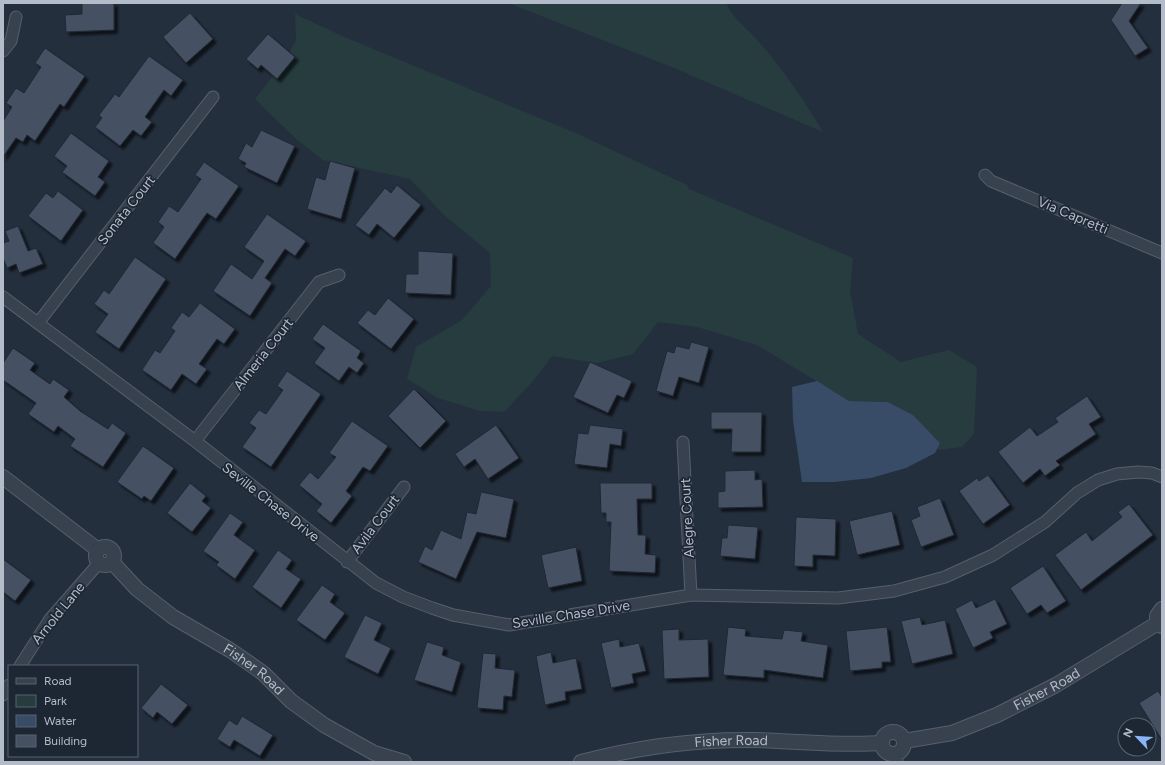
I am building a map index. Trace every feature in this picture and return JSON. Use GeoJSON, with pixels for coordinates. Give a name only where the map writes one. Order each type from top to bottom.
{"type":"FeatureCollection","features":[{"type":"Feature","properties":{"kind":"street"},"geometry":{"type":"LineString","coordinates":[[3,51],[11,41],[16,17]]}},
{"type":"Feature","properties":{"kind":"street","name":"Sonata Court"},"geometry":{"type":"LineString","coordinates":[[38,323],[213,97]]}},
{"type":"Feature","properties":{"kind":"street","name":"Via Capretti"},"geometry":{"type":"LineString","coordinates":[[985,175],[991,180],[1162,254]]}},
{"type":"Feature","properties":{"kind":"street","name":"Almeria Court"},"geometry":{"type":"LineString","coordinates":[[195,441],[319,282],[339,275]]}},
{"type":"Feature","properties":{"kind":"street","name":"Seville Chase Drive"},"geometry":{"type":"LineString","coordinates":[[3,296],[195,441],[347,562],[376,583],[403,597],[453,615],[509,625],[691,594],[838,598],[894,591],[945,577],[993,555],[1045,522],[1077,493],[1098,480],[1117,474],[1138,472],[1152,473],[1162,477]]}},
{"type":"Feature","properties":{"kind":"street","name":"Alegre Court"},"geometry":{"type":"LineString","coordinates":[[683,442],[691,594]]}},
{"type":"Feature","properties":{"kind":"street","name":"Fisher Road"},"geometry":{"type":"LineString","coordinates":[[3,477],[103,558],[173,618],[230,650],[263,673],[291,700],[324,725],[374,753],[404,762]]}},
{"type":"Feature","properties":{"kind":"street","name":"Avila Court"},"geometry":{"type":"LineString","coordinates":[[347,562],[404,487]]}},
{"type":"Feature","properties":{"kind":"street","name":"Arnold Lane"},"geometry":{"type":"LineString","coordinates":[[21,665],[50,619],[103,558]]}},
{"type":"Feature","properties":{"kind":"street","name":"Fisher Road"},"geometry":{"type":"LineString","coordinates":[[904,741],[952,733],[997,715],[1056,685],[1161,619]]}},
{"type":"Feature","properties":{"kind":"street"},"geometry":{"type":"LineString","coordinates":[[3,696],[8,687]]}},
{"type":"Feature","properties":{"kind":"street"},"geometry":{"type":"LineString","coordinates":[[891,732],[898,734],[904,741],[902,750],[896,758],[886,752],[882,743],[885,736],[891,732]]}},
{"type":"Feature","properties":{"kind":"street","name":"Fisher Road"},"geometry":{"type":"LineString","coordinates":[[581,762],[636,749],[707,741],[755,740],[838,745],[882,743]]}},
{"type":"Feature","properties":{"kind":"green space"},"geometry":{"type":"Polygon","coordinates":[[[508,3],[726,3],[737,19],[760,43],[785,75],[823,132],[674,68],[508,3]]]}},
{"type":"Feature","properties":{"kind":"green space"},"geometry":{"type":"Polygon","coordinates":[[[295,14],[340,35],[578,134],[687,185],[689,189],[853,258],[850,291],[858,334],[901,362],[949,350],[977,367],[974,434],[962,447],[937,450],[940,443],[913,415],[888,402],[849,401],[757,345],[697,327],[658,322],[633,354],[597,363],[552,356],[534,380],[504,412],[480,411],[438,398],[407,379],[416,347],[462,320],[491,286],[490,253],[444,215],[410,179],[323,160],[296,139],[255,99],[277,71],[296,41],[295,14]]]}},
{"type":"Feature","properties":{"kind":"water"},"geometry":{"type":"Polygon","coordinates":[[[817,381],[849,401],[888,402],[913,415],[940,443],[935,453],[906,468],[871,478],[834,482],[802,482],[793,420],[792,387],[817,381]]]}},
{"type":"Feature","properties":{"kind":"building"},"geometry":{"type":"Polygon","coordinates":[[[82,3],[114,3],[114,30],[66,32],[65,15],[82,14],[82,3]]]}},
{"type":"Feature","properties":{"kind":"building"},"geometry":{"type":"Polygon","coordinates":[[[1122,3],[1141,3],[1129,21],[1148,48],[1135,56],[1111,20],[1122,3]]]}},
{"type":"Feature","properties":{"kind":"building"},"geometry":{"type":"Polygon","coordinates":[[[190,13],[213,39],[186,63],[163,37],[190,13]]]}},
{"type":"Feature","properties":{"kind":"building"},"geometry":{"type":"Polygon","coordinates":[[[268,34],[295,57],[277,79],[261,65],[258,69],[246,59],[268,34]]]}},
{"type":"Feature","properties":{"kind":"building"},"geometry":{"type":"Polygon","coordinates":[[[45,48],[85,76],[64,107],[60,104],[35,141],[27,135],[23,142],[16,138],[3,157],[3,121],[12,107],[6,103],[16,88],[24,93],[41,67],[35,63],[45,48]]]}},
{"type":"Feature","properties":{"kind":"building"},"geometry":{"type":"Polygon","coordinates":[[[149,56],[183,80],[171,96],[164,90],[145,117],[152,122],[141,136],[133,130],[120,146],[95,127],[102,118],[99,115],[115,94],[119,97],[149,56]]]}},
{"type":"Feature","properties":{"kind":"building"},"geometry":{"type":"Polygon","coordinates":[[[261,130],[295,146],[277,183],[244,167],[246,163],[238,159],[246,143],[252,147],[261,130]]]}},
{"type":"Feature","properties":{"kind":"building"},"geometry":{"type":"Polygon","coordinates":[[[71,133],[109,161],[98,177],[105,182],[95,196],[62,172],[67,166],[54,156],[71,133]]]}},
{"type":"Feature","properties":{"kind":"building"},"geometry":{"type":"Polygon","coordinates":[[[330,161],[355,168],[341,219],[307,209],[316,177],[325,180],[330,161]]]}},
{"type":"Feature","properties":{"kind":"building"},"geometry":{"type":"Polygon","coordinates":[[[204,162],[239,186],[216,219],[207,213],[175,259],[153,243],[164,227],[158,222],[169,206],[178,212],[201,179],[195,175],[204,162]]]}},
{"type":"Feature","properties":{"kind":"building"},"geometry":{"type":"Polygon","coordinates":[[[397,185],[421,205],[394,238],[377,224],[369,235],[355,225],[385,188],[391,193],[397,185]]]}},
{"type":"Feature","properties":{"kind":"building"},"geometry":{"type":"Polygon","coordinates":[[[58,191],[83,210],[61,241],[28,216],[46,193],[53,198],[58,191]]]}},
{"type":"Feature","properties":{"kind":"building"},"geometry":{"type":"Polygon","coordinates":[[[267,214],[306,241],[295,256],[285,249],[265,278],[272,283],[250,316],[213,291],[231,264],[252,279],[264,261],[244,247],[267,214]]]}},
{"type":"Feature","properties":{"kind":"building"},"geometry":{"type":"Polygon","coordinates":[[[18,226],[28,251],[36,248],[43,264],[19,273],[16,264],[7,268],[3,258],[3,243],[9,241],[5,231],[18,226]]]}},
{"type":"Feature","properties":{"kind":"building"},"geometry":{"type":"Polygon","coordinates":[[[418,251],[453,253],[451,295],[405,293],[406,274],[418,274],[418,251]]]}},
{"type":"Feature","properties":{"kind":"building"},"geometry":{"type":"Polygon","coordinates":[[[135,257],[166,279],[119,349],[95,332],[108,314],[94,304],[104,290],[109,294],[135,257]]]}},
{"type":"Feature","properties":{"kind":"building"},"geometry":{"type":"Polygon","coordinates":[[[388,298],[414,319],[391,349],[357,323],[368,310],[375,315],[388,298]]]}},
{"type":"Feature","properties":{"kind":"building"},"geometry":{"type":"Polygon","coordinates":[[[200,303],[235,329],[224,344],[217,339],[199,364],[207,369],[196,384],[182,374],[171,390],[142,370],[155,350],[160,353],[175,331],[171,328],[182,312],[189,317],[200,303]]]}},
{"type":"Feature","properties":{"kind":"building"},"geometry":{"type":"Polygon","coordinates":[[[323,324],[361,351],[357,358],[364,363],[357,373],[349,367],[339,381],[314,363],[325,348],[312,339],[323,324]]]}},
{"type":"Feature","properties":{"kind":"building"},"geometry":{"type":"Polygon","coordinates":[[[691,342],[709,347],[699,383],[679,377],[673,396],[656,391],[667,351],[674,353],[676,346],[689,349],[691,342]]]}},
{"type":"Feature","properties":{"kind":"building"},"geometry":{"type":"Polygon","coordinates":[[[13,348],[35,363],[30,370],[50,384],[53,379],[69,390],[64,397],[80,411],[108,429],[112,423],[126,433],[103,467],[70,446],[75,439],[58,426],[54,432],[28,414],[36,403],[3,380],[3,363],[13,348]]]}},
{"type":"Feature","properties":{"kind":"building"},"geometry":{"type":"Polygon","coordinates":[[[590,362],[632,381],[624,398],[617,395],[608,413],[573,397],[590,362]]]}},
{"type":"Feature","properties":{"kind":"building"},"geometry":{"type":"Polygon","coordinates":[[[287,371],[321,394],[271,467],[242,447],[256,428],[249,423],[259,410],[266,414],[283,390],[277,386],[287,371]]]}},
{"type":"Feature","properties":{"kind":"building"},"geometry":{"type":"Polygon","coordinates":[[[414,389],[446,421],[420,448],[388,416],[414,389]]]}},
{"type":"Feature","properties":{"kind":"building"},"geometry":{"type":"Polygon","coordinates":[[[1087,396],[1101,417],[1089,424],[1096,434],[1056,461],[1060,465],[1045,476],[1040,469],[1023,483],[998,452],[1030,427],[1037,436],[1058,422],[1055,418],[1087,396]]]}},
{"type":"Feature","properties":{"kind":"building"},"geometry":{"type":"Polygon","coordinates":[[[711,412],[762,412],[761,452],[731,452],[732,429],[711,429],[711,412]]]}},
{"type":"Feature","properties":{"kind":"building"},"geometry":{"type":"Polygon","coordinates":[[[352,421],[388,446],[370,471],[363,467],[346,491],[352,496],[331,523],[316,511],[322,504],[299,485],[310,472],[318,479],[336,457],[329,453],[352,421]]]}},
{"type":"Feature","properties":{"kind":"building"},"geometry":{"type":"Polygon","coordinates":[[[496,425],[519,458],[488,479],[475,459],[464,467],[455,454],[496,425]]]}},
{"type":"Feature","properties":{"kind":"building"},"geometry":{"type":"Polygon","coordinates":[[[590,425],[623,429],[621,446],[610,444],[607,468],[574,464],[578,433],[588,434],[590,425]]]}},
{"type":"Feature","properties":{"kind":"building"},"geometry":{"type":"Polygon","coordinates":[[[143,446],[174,468],[151,501],[144,496],[142,499],[117,482],[143,446]]]}},
{"type":"Feature","properties":{"kind":"building"},"geometry":{"type":"Polygon","coordinates":[[[755,470],[755,480],[762,479],[763,507],[718,508],[718,492],[725,491],[725,471],[755,470]]]}},
{"type":"Feature","properties":{"kind":"building"},"geometry":{"type":"Polygon","coordinates":[[[988,475],[1010,505],[983,524],[959,491],[977,478],[979,481],[988,475]]]}},
{"type":"Feature","properties":{"kind":"building"},"geometry":{"type":"Polygon","coordinates":[[[190,483],[206,496],[202,501],[211,508],[192,532],[167,513],[190,483]]]}},
{"type":"Feature","properties":{"kind":"building"},"geometry":{"type":"Polygon","coordinates":[[[600,483],[652,483],[652,499],[637,499],[638,535],[646,535],[645,554],[656,555],[655,573],[609,571],[611,522],[606,522],[606,513],[601,513],[600,483]]]}},
{"type":"Feature","properties":{"kind":"building"},"geometry":{"type":"Polygon","coordinates":[[[481,492],[514,499],[506,538],[477,532],[456,579],[418,562],[425,546],[432,550],[441,530],[461,539],[467,512],[476,514],[481,492]]]}},
{"type":"Feature","properties":{"kind":"building"},"geometry":{"type":"Polygon","coordinates":[[[940,498],[954,535],[921,547],[911,520],[920,516],[917,507],[940,498]]]}},
{"type":"Feature","properties":{"kind":"building"},"geometry":{"type":"Polygon","coordinates":[[[1129,504],[1153,535],[1081,590],[1055,555],[1086,532],[1092,541],[1122,517],[1118,512],[1129,504]]]}},
{"type":"Feature","properties":{"kind":"building"},"geometry":{"type":"Polygon","coordinates":[[[892,511],[900,545],[857,555],[849,521],[892,511]]]}},
{"type":"Feature","properties":{"kind":"building"},"geometry":{"type":"Polygon","coordinates":[[[230,513],[243,522],[234,535],[255,550],[235,579],[216,565],[219,562],[203,551],[230,513]]]}},
{"type":"Feature","properties":{"kind":"building"},"geometry":{"type":"Polygon","coordinates":[[[796,517],[836,519],[835,556],[813,555],[813,567],[794,566],[796,517]]]}},
{"type":"Feature","properties":{"kind":"building"},"geometry":{"type":"Polygon","coordinates":[[[728,525],[758,527],[755,559],[720,556],[722,538],[727,538],[728,525]]]}},
{"type":"Feature","properties":{"kind":"building"},"geometry":{"type":"Polygon","coordinates":[[[576,547],[582,581],[548,588],[541,555],[576,547]]]}},
{"type":"Feature","properties":{"kind":"building"},"geometry":{"type":"Polygon","coordinates":[[[278,550],[292,560],[286,569],[301,579],[281,608],[252,587],[278,550]]]}},
{"type":"Feature","properties":{"kind":"building"},"geometry":{"type":"Polygon","coordinates":[[[3,559],[31,580],[15,601],[3,592],[3,559]]]}},
{"type":"Feature","properties":{"kind":"building"},"geometry":{"type":"Polygon","coordinates":[[[1043,566],[1066,601],[1047,613],[1041,605],[1027,614],[1010,588],[1043,566]]]}},
{"type":"Feature","properties":{"kind":"building"},"geometry":{"type":"Polygon","coordinates":[[[322,585],[335,594],[330,602],[345,613],[325,640],[296,620],[322,585]]]}},
{"type":"Feature","properties":{"kind":"building"},"geometry":{"type":"Polygon","coordinates":[[[995,599],[1007,624],[990,632],[993,638],[973,648],[955,609],[972,600],[976,608],[995,599]]]}},
{"type":"Feature","properties":{"kind":"building"},"geometry":{"type":"Polygon","coordinates":[[[365,615],[382,623],[374,640],[391,648],[378,674],[344,657],[365,615]]]}},
{"type":"Feature","properties":{"kind":"building"},"geometry":{"type":"Polygon","coordinates":[[[920,617],[922,625],[945,620],[953,654],[912,664],[901,621],[920,617]]]}},
{"type":"Feature","properties":{"kind":"building"},"geometry":{"type":"Polygon","coordinates":[[[728,627],[746,629],[745,636],[782,639],[784,630],[803,632],[801,641],[828,645],[823,678],[764,670],[764,678],[723,675],[728,627]]]}},
{"type":"Feature","properties":{"kind":"building"},"geometry":{"type":"Polygon","coordinates":[[[887,627],[891,662],[882,662],[882,668],[850,671],[846,631],[887,627]]]}},
{"type":"Feature","properties":{"kind":"building"},"geometry":{"type":"Polygon","coordinates":[[[679,629],[679,640],[708,639],[709,677],[664,679],[662,630],[679,629]]]}},
{"type":"Feature","properties":{"kind":"building"},"geometry":{"type":"Polygon","coordinates":[[[619,639],[620,647],[639,643],[646,671],[632,674],[634,683],[611,688],[601,643],[619,639]]]}},
{"type":"Feature","properties":{"kind":"building"},"geometry":{"type":"Polygon","coordinates":[[[427,642],[444,647],[442,655],[461,662],[452,692],[414,680],[427,642]]]}},
{"type":"Feature","properties":{"kind":"building"},"geometry":{"type":"Polygon","coordinates":[[[551,652],[553,663],[576,658],[582,689],[565,692],[566,700],[545,705],[536,656],[551,652]]]}},
{"type":"Feature","properties":{"kind":"building"},"geometry":{"type":"Polygon","coordinates":[[[483,653],[496,654],[495,668],[515,670],[512,697],[504,696],[503,710],[477,708],[483,653]]]}},
{"type":"Feature","properties":{"kind":"building"},"geometry":{"type":"Polygon","coordinates":[[[161,684],[188,705],[172,724],[157,712],[153,718],[141,708],[161,684]]]}},
{"type":"Feature","properties":{"kind":"building"},"geometry":{"type":"Polygon","coordinates":[[[1158,691],[1162,697],[1162,740],[1157,732],[1157,717],[1148,717],[1139,703],[1158,691]]]}},
{"type":"Feature","properties":{"kind":"building"},"geometry":{"type":"Polygon","coordinates":[[[242,716],[273,735],[260,756],[234,740],[230,747],[217,739],[229,720],[237,725],[242,716]]]}}]}
